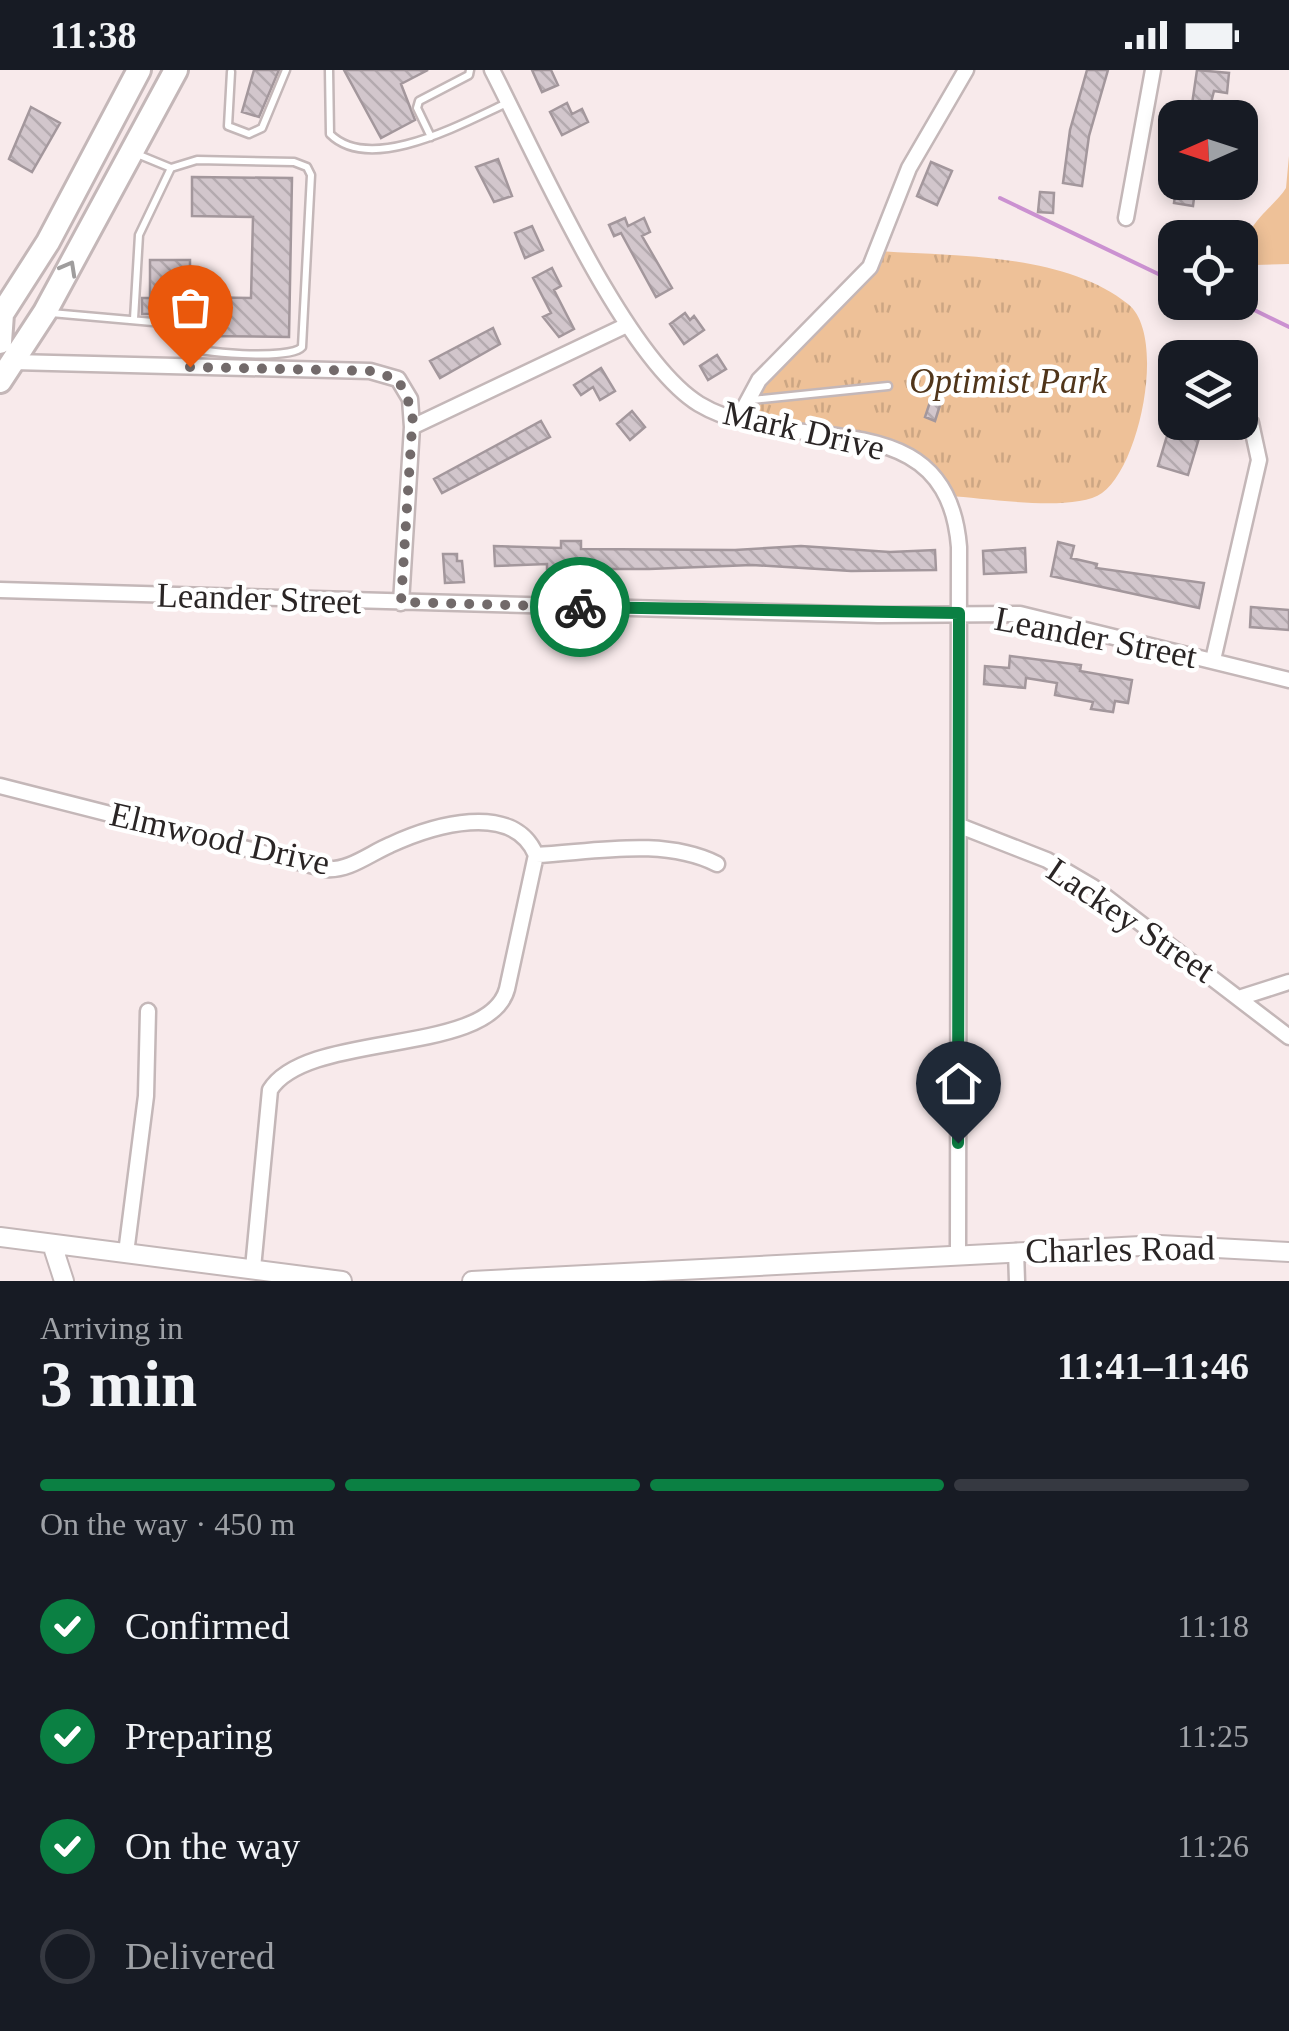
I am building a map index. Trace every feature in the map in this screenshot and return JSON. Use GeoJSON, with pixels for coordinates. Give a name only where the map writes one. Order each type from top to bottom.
{"type":"FeatureCollection","features":[{"type":"Feature","properties":{"kind":"highway"},"geometry":{"type":"LineString","coordinates":[[4,362],[1,316],[48,242],[139,70]]}},
{"type":"Feature","properties":{"kind":"highway"},"geometry":{"type":"LineString","coordinates":[[105,204],[103,175],[156,70]]}},
{"type":"Feature","properties":{"kind":"highway"},"geometry":{"type":"LineString","coordinates":[[4,362],[44,312],[176,70]]}},
{"type":"Feature","properties":{"kind":"street","name":"Mark Drive"},"geometry":{"type":"LineString","coordinates":[[492,70],[627,325],[656,364],[695,402],[738,419],[860,439],[906,454],[926,468],[950,496],[957,518],[959,613],[958,1253]]}},
{"type":"Feature","properties":{"kind":"street"},"geometry":{"type":"LineString","coordinates":[[738,419],[759,380],[870,267],[909,168],[966,70]]}},
{"type":"Feature","properties":{"kind":"street"},"geometry":{"type":"LineString","coordinates":[[1126,218],[1153,70]]}},
{"type":"Feature","properties":{"kind":"street"},"geometry":{"type":"LineString","coordinates":[[412,427],[627,325]]}},
{"type":"Feature","properties":{"kind":"street"},"geometry":{"type":"LineString","coordinates":[[4,362],[370,371],[398,379],[410,398],[412,427],[401,602]]}},
{"type":"Feature","properties":{"kind":"street"},"geometry":{"type":"LineString","coordinates":[[1212,660],[1258,460],[1255,440]]}},
{"type":"Feature","properties":{"kind":"street","name":"Leander Street"},"geometry":{"type":"LineString","coordinates":[[0,590],[1020,614],[1289,680]]}},
{"type":"Feature","properties":{"kind":"street","name":"Elmwood Drive"},"geometry":{"type":"LineString","coordinates":[[0,786],[326,869],[345,867],[425,830],[460,823],[503,825],[519,832],[536,855]]}},
{"type":"Feature","properties":{"kind":"street","name":"Lackey Street"},"geometry":{"type":"LineString","coordinates":[[960,826],[1067,870],[1242,997],[1289,1037]]}},
{"type":"Feature","properties":{"kind":"street"},"geometry":{"type":"LineString","coordinates":[[252,1268],[270,1090],[278,1077],[308,1064],[471,1022],[498,1006],[504,999],[536,855],[662,848],[693,852],[717,864]]}},
{"type":"Feature","properties":{"kind":"street"},"geometry":{"type":"LineString","coordinates":[[1242,997],[1289,982]]}},
{"type":"Feature","properties":{"kind":"street"},"geometry":{"type":"LineString","coordinates":[[126,1253],[146,1096],[148,1010]]}},
{"type":"Feature","properties":{"kind":"street"},"geometry":{"type":"LineString","coordinates":[[0,1237],[342,1281]]}},
{"type":"Feature","properties":{"kind":"street"},"geometry":{"type":"LineString","coordinates":[[52,1244],[64,1281]]}},
{"type":"Feature","properties":{"kind":"street","name":"Charles Road"},"geometry":{"type":"LineString","coordinates":[[472,1281],[958,1253],[1218,1245],[1289,1252]]}},
{"type":"Feature","properties":{"kind":"street"},"geometry":{"type":"LineString","coordinates":[[1016,1251],[1017,1281]]}},
{"type":"Feature","properties":{"kind":"lane"},"geometry":{"type":"LineString","coordinates":[[232,72],[228,126],[249,134],[262,128],[286,70]]}},
{"type":"Feature","properties":{"kind":"lane"},"geometry":{"type":"LineString","coordinates":[[329,70],[330,134],[337,141],[379,148],[414,145],[509,102]]}},
{"type":"Feature","properties":{"kind":"lane"},"geometry":{"type":"LineString","coordinates":[[432,138],[417,108],[420,101],[469,75],[470,70]]}},
{"type":"Feature","properties":{"kind":"lane"},"geometry":{"type":"LineString","coordinates":[[132,152],[171,168],[197,160],[294,162],[308,167],[311,175],[305,336],[296,353],[297,370]]}},
{"type":"Feature","properties":{"kind":"lane"},"geometry":{"type":"LineString","coordinates":[[134,318],[139,235],[171,168]]}},
{"type":"Feature","properties":{"kind":"lane"},"geometry":{"type":"LineString","coordinates":[[44,312],[174,325],[186,349],[296,353]]}},
{"type":"Feature","properties":{"kind":"lane"},"geometry":{"type":"LineString","coordinates":[[746,401],[888,386]]}},
{"type":"Feature","properties":{"kind":"green space"},"geometry":{"type":"Polygon","coordinates":[[[1289,156],[1289,264],[1258,265],[1258,221],[1286,188],[1289,156]]]}},
{"type":"Feature","properties":{"kind":"green space","name":"Optimist Park"},"geometry":{"type":"Polygon","coordinates":[[[876,251],[1041,266],[1102,287],[1128,304],[1140,320],[1146,343],[1144,400],[1128,456],[1102,493],[1089,499],[1051,503],[950,496],[906,454],[738,419],[745,401],[876,251]]]}},
{"type":"Feature","properties":{"kind":"building"},"geometry":{"type":"Polygon","coordinates":[[[254,70],[279,70],[259,117],[242,112],[254,70]]]}},
{"type":"Feature","properties":{"kind":"building"},"geometry":{"type":"Polygon","coordinates":[[[344,70],[428,70],[401,84],[415,120],[381,138],[344,70]]]}},
{"type":"Feature","properties":{"kind":"building"},"geometry":{"type":"Polygon","coordinates":[[[532,70],[551,70],[558,85],[542,92],[532,70]]]}},
{"type":"Feature","properties":{"kind":"building"},"geometry":{"type":"Polygon","coordinates":[[[1087,70],[1108,70],[1089,136],[1082,186],[1063,183],[1070,130],[1087,70]]]}},
{"type":"Feature","properties":{"kind":"building"},"geometry":{"type":"Polygon","coordinates":[[[1197,70],[1229,73],[1227,93],[1214,91],[1212,100],[1193,100],[1197,70]]]}},
{"type":"Feature","properties":{"kind":"building"},"geometry":{"type":"Polygon","coordinates":[[[567,103],[572,114],[582,109],[588,122],[562,135],[550,112],[567,103]]]}},
{"type":"Feature","properties":{"kind":"building"},"geometry":{"type":"Polygon","coordinates":[[[31,107],[60,123],[32,172],[9,159],[31,107]]]}},
{"type":"Feature","properties":{"kind":"building"},"geometry":{"type":"Polygon","coordinates":[[[498,159],[512,196],[494,202],[476,167],[498,159]]]}},
{"type":"Feature","properties":{"kind":"building"},"geometry":{"type":"Polygon","coordinates":[[[931,162],[952,171],[937,205],[917,196],[931,162]]]}},
{"type":"Feature","properties":{"kind":"building"},"geometry":{"type":"Polygon","coordinates":[[[192,177],[292,178],[289,337],[202,336],[203,314],[142,314],[142,298],[150,298],[150,260],[190,260],[190,297],[251,298],[253,217],[192,216],[192,177]]]}},
{"type":"Feature","properties":{"kind":"building"},"geometry":{"type":"Polygon","coordinates":[[[1040,192],[1054,193],[1053,213],[1038,212],[1040,192]]]}},
{"type":"Feature","properties":{"kind":"building"},"geometry":{"type":"Polygon","coordinates":[[[1174,200],[1194,200],[1193,206],[1174,200]]]}},
{"type":"Feature","properties":{"kind":"building"},"geometry":{"type":"Polygon","coordinates":[[[625,218],[628,226],[644,218],[650,232],[642,236],[672,288],[656,297],[621,233],[614,236],[609,225],[625,218]]]}},
{"type":"Feature","properties":{"kind":"building"},"geometry":{"type":"Polygon","coordinates":[[[532,226],[543,250],[525,258],[515,233],[532,226]]]}},
{"type":"Feature","properties":{"kind":"building"},"geometry":{"type":"Polygon","coordinates":[[[552,268],[561,286],[554,290],[574,329],[559,337],[543,317],[551,313],[533,278],[552,268]]]}},
{"type":"Feature","properties":{"kind":"building"},"geometry":{"type":"Polygon","coordinates":[[[685,313],[690,320],[694,316],[704,330],[684,344],[670,324],[685,313]]]}},
{"type":"Feature","properties":{"kind":"building"},"geometry":{"type":"Polygon","coordinates":[[[493,328],[500,344],[440,378],[430,361],[493,328]]]}},
{"type":"Feature","properties":{"kind":"building"},"geometry":{"type":"Polygon","coordinates":[[[717,355],[726,369],[708,380],[700,366],[717,355]]]}},
{"type":"Feature","properties":{"kind":"building"},"geometry":{"type":"Polygon","coordinates":[[[601,368],[615,391],[600,400],[593,387],[581,395],[574,385],[601,368]]]}},
{"type":"Feature","properties":{"kind":"building"},"geometry":{"type":"Polygon","coordinates":[[[931,399],[941,402],[935,421],[925,417],[931,399]]]}},
{"type":"Feature","properties":{"kind":"building"},"geometry":{"type":"Polygon","coordinates":[[[632,411],[645,427],[630,440],[617,424],[632,411]]]}},
{"type":"Feature","properties":{"kind":"building"},"geometry":{"type":"Polygon","coordinates":[[[541,421],[550,437],[442,493],[434,479],[541,421]]]}},
{"type":"Feature","properties":{"kind":"building"},"geometry":{"type":"Polygon","coordinates":[[[1166,440],[1198,440],[1188,475],[1158,466],[1166,440]]]}},
{"type":"Feature","properties":{"kind":"building"},"geometry":{"type":"Polygon","coordinates":[[[561,541],[581,541],[581,549],[735,550],[801,546],[890,552],[935,550],[936,570],[851,571],[752,565],[649,569],[547,569],[547,564],[495,566],[494,546],[561,548],[561,541]]]}},
{"type":"Feature","properties":{"kind":"building"},"geometry":{"type":"Polygon","coordinates":[[[1058,542],[1074,546],[1071,558],[1097,564],[1096,568],[1204,583],[1199,608],[1051,576],[1058,542]]]}},
{"type":"Feature","properties":{"kind":"building"},"geometry":{"type":"Polygon","coordinates":[[[1025,548],[1026,572],[984,574],[983,551],[1025,548]]]}},
{"type":"Feature","properties":{"kind":"building"},"geometry":{"type":"Polygon","coordinates":[[[443,554],[457,554],[457,561],[462,561],[464,582],[445,583],[443,554]]]}},
{"type":"Feature","properties":{"kind":"building"},"geometry":{"type":"Polygon","coordinates":[[[1251,607],[1289,610],[1289,630],[1250,627],[1251,607]]]}},
{"type":"Feature","properties":{"kind":"building"},"geometry":{"type":"Polygon","coordinates":[[[1010,656],[1081,665],[1080,671],[1132,680],[1128,703],[1115,701],[1113,712],[1091,709],[1093,702],[1055,695],[1057,683],[1026,678],[1025,688],[984,684],[985,666],[1009,668],[1010,656]]]}},
{"type":"Feature","properties":{"kind":"waterway"},"geometry":{"type":"LineString","coordinates":[[1000,198],[1158,274]]}},
{"type":"Feature","properties":{"kind":"waterway"},"geometry":{"type":"LineString","coordinates":[[1258,312],[1289,327]]}},
{"type":"Feature","properties":{"kind":"way so far"},"geometry":{"type":"LineString","coordinates":[[190,367],[370,371],[398,379],[410,398],[413,412],[401,602],[580,607]]}},
{"type":"Feature","properties":{"kind":"route"},"geometry":{"type":"LineString","coordinates":[[580,607],[878,615],[959,613],[958,1143]]}}]}
